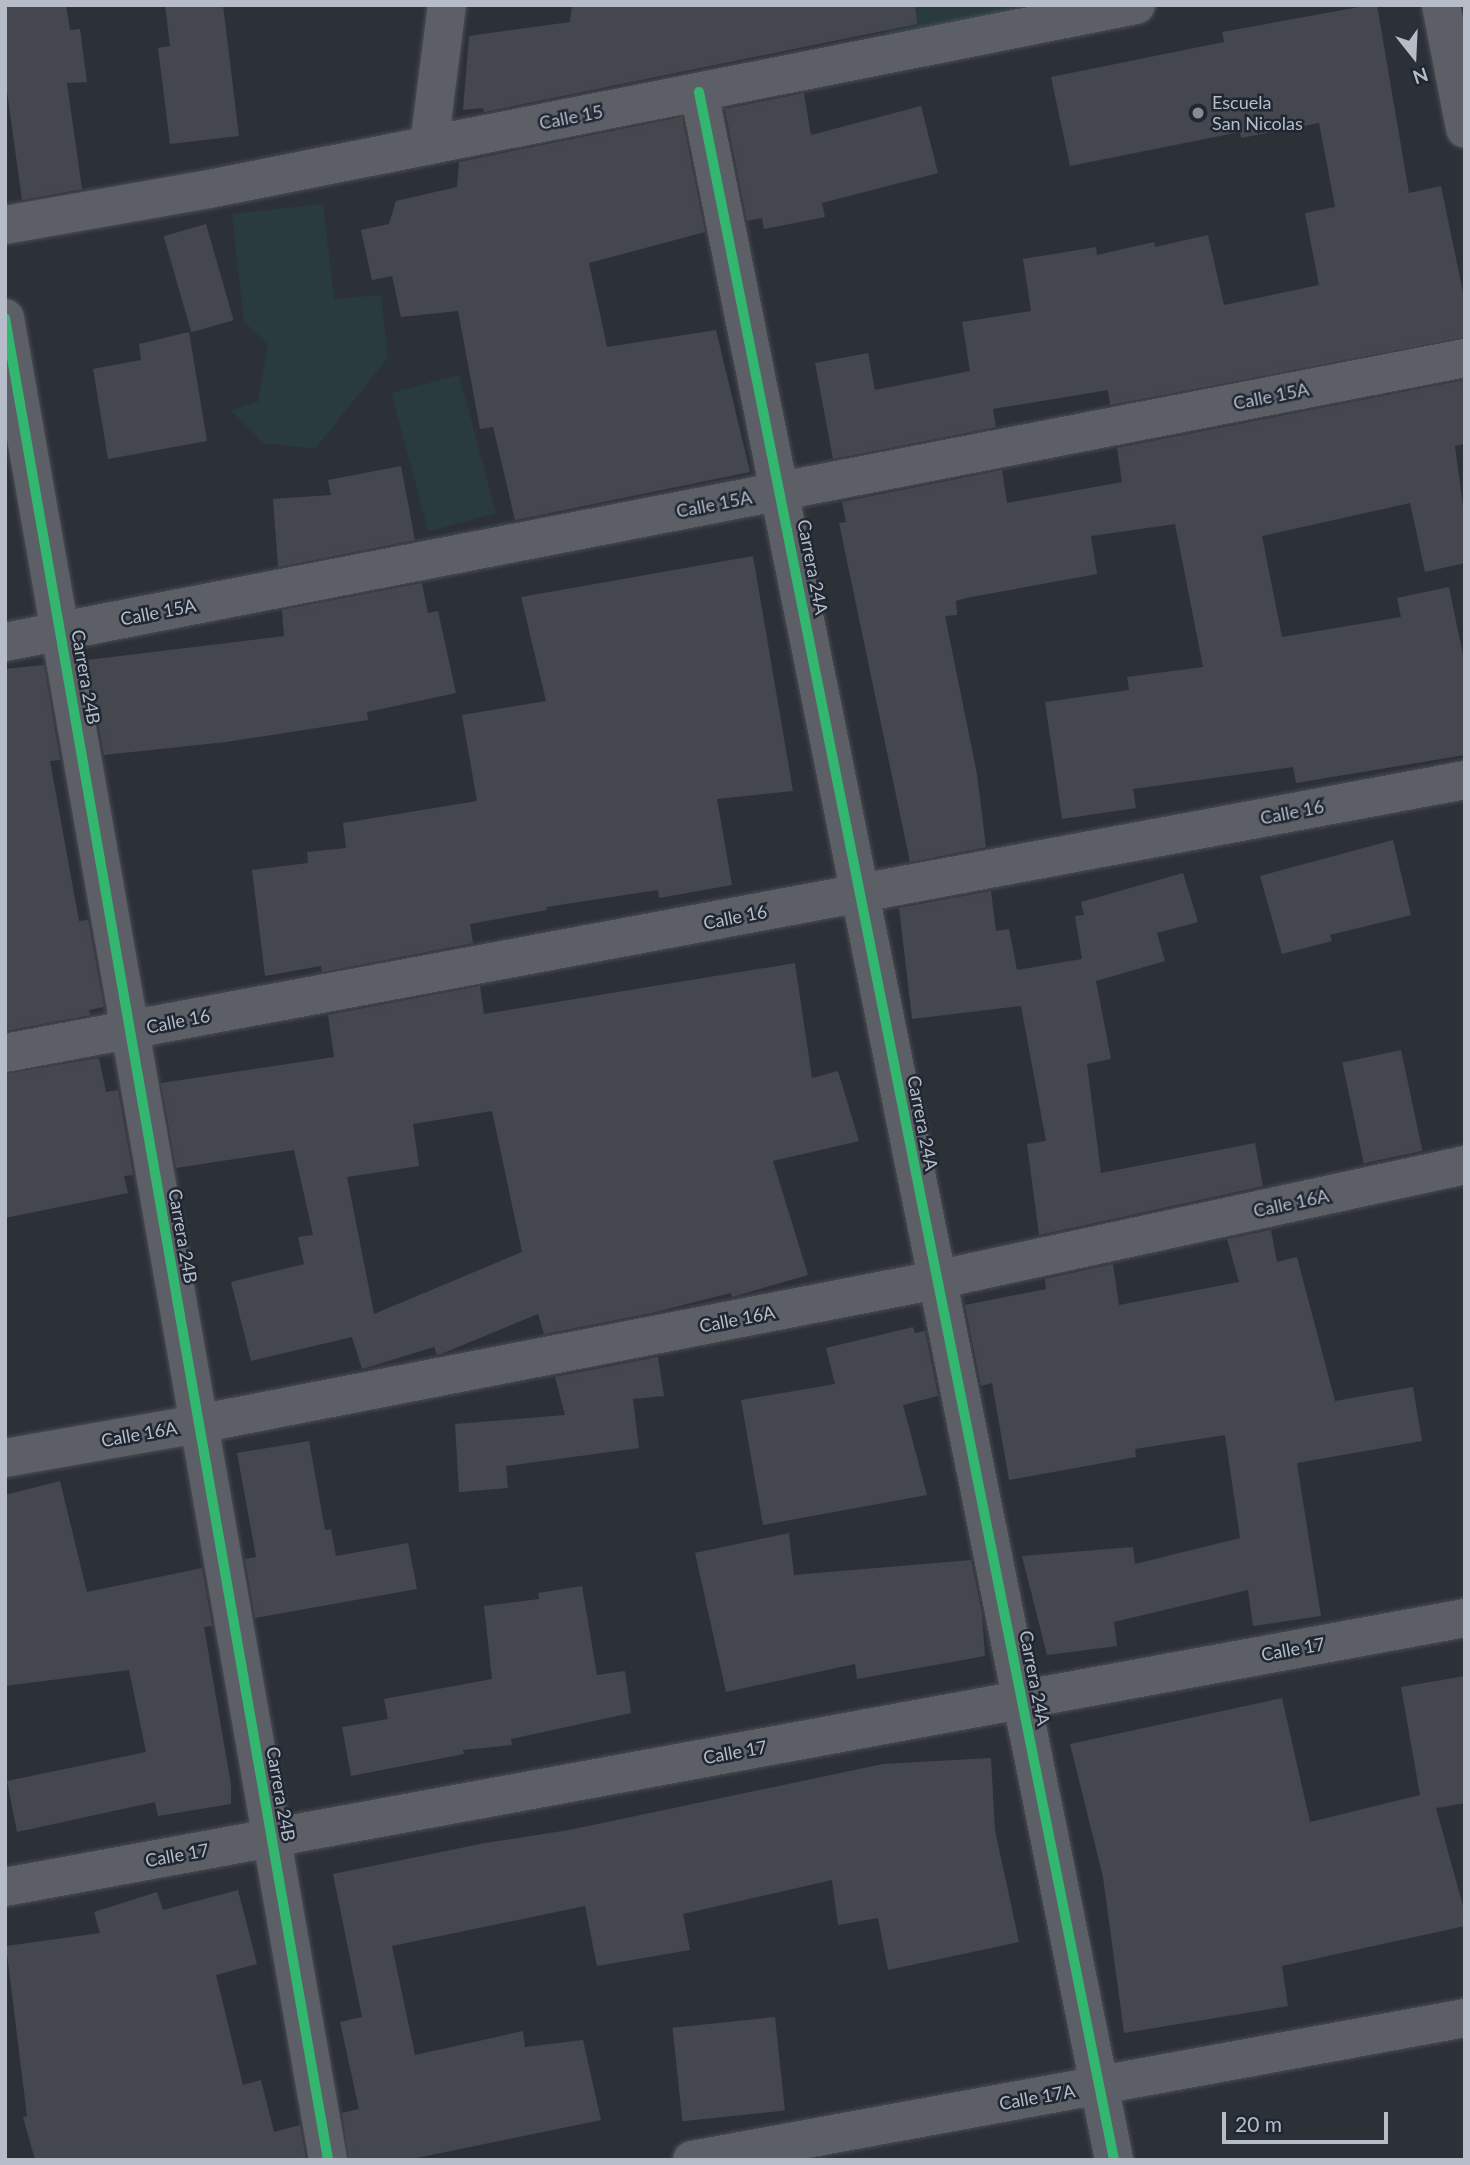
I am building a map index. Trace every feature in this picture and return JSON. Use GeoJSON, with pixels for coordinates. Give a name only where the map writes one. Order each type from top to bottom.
{"type":"FeatureCollection","features":[{"type":"Feature","properties":{"kind":"street"},"geometry":{"type":"LineString","coordinates":[[429,145],[447,5]]}},
{"type":"Feature","properties":{"kind":"street","name":"Calle 15"},"geometry":{"type":"LineString","coordinates":[[5,225],[209,189],[1136,5]]}},
{"type":"Feature","properties":{"kind":"street"},"geometry":{"type":"LineString","coordinates":[[1441,5],[1465,129]]}},
{"type":"Feature","properties":{"kind":"street","name":"Carrera 24A"},"geometry":{"type":"LineString","coordinates":[[699,92],[1114,2160]]}},
{"type":"Feature","properties":{"kind":"street","name":"Carrera 24B"},"geometry":{"type":"LineString","coordinates":[[5,318],[328,2160]]}},
{"type":"Feature","properties":{"kind":"street","name":"Calle 15A"},"geometry":{"type":"LineString","coordinates":[[5,642],[1465,358]]}},
{"type":"Feature","properties":{"kind":"street","name":"Calle 16"},"geometry":{"type":"LineString","coordinates":[[5,1054],[1465,780]]}},
{"type":"Feature","properties":{"kind":"street","name":"Calle 16A"},"geometry":{"type":"LineString","coordinates":[[5,1458],[198,1424],[936,1280],[1465,1165]]}},
{"type":"Feature","properties":{"kind":"street","name":"Calle 17"},"geometry":{"type":"LineString","coordinates":[[5,1887],[1465,1618]]}},
{"type":"Feature","properties":{"kind":"street","name":"Calle 17A"},"geometry":{"type":"LineString","coordinates":[[692,2160],[1465,2018]]}},
{"type":"Feature","properties":{"kind":"shaded area"},"geometry":{"type":"Polygon","coordinates":[[[879,5],[1050,5],[888,42],[879,5]]]}},
{"type":"Feature","properties":{"kind":"shaded area"},"geometry":{"type":"Polygon","coordinates":[[[323,204],[334,299],[381,295],[388,357],[315,449],[263,443],[231,410],[258,402],[268,344],[244,322],[232,214],[323,204]]]}},
{"type":"Feature","properties":{"kind":"shaded area"},"geometry":{"type":"Polygon","coordinates":[[[459,375],[496,513],[428,531],[391,393],[459,375]]]}},
{"type":"Feature","properties":{"kind":"building"},"geometry":{"type":"Polygon","coordinates":[[[5,5],[66,5],[70,30],[80,29],[87,82],[67,83],[82,189],[22,200],[5,77],[5,5]]]}},
{"type":"Feature","properties":{"kind":"building"},"geometry":{"type":"Polygon","coordinates":[[[165,5],[223,5],[239,136],[170,144],[158,48],[170,46],[165,5]]]}},
{"type":"Feature","properties":{"kind":"building"},"geometry":{"type":"Polygon","coordinates":[[[572,5],[915,5],[917,24],[484,112],[483,108],[463,110],[469,36],[570,22],[572,5]]]}},
{"type":"Feature","properties":{"kind":"building"},"geometry":{"type":"Polygon","coordinates":[[[1377,5],[1409,193],[1441,186],[1465,302],[1465,337],[1110,405],[1108,390],[993,409],[996,427],[833,459],[815,363],[868,353],[875,390],[970,371],[962,322],[1031,311],[1023,259],[1096,247],[1097,255],[1154,242],[1155,247],[1208,235],[1224,305],[1319,285],[1305,213],[1335,207],[1319,123],[1241,138],[1240,132],[1070,166],[1051,77],[1224,42],[1222,32],[1377,5]]]}},
{"type":"Feature","properties":{"kind":"building"},"geometry":{"type":"Polygon","coordinates":[[[804,93],[811,135],[921,106],[938,173],[822,203],[825,217],[764,229],[762,218],[747,221],[725,109],[804,93]]]}},
{"type":"Feature","properties":{"kind":"building"},"geometry":{"type":"Polygon","coordinates":[[[682,117],[705,232],[589,263],[607,347],[716,330],[750,472],[515,520],[493,427],[480,429],[458,311],[401,317],[392,276],[372,280],[361,230],[389,224],[396,201],[457,187],[459,162],[682,117]]]}},
{"type":"Feature","properties":{"kind":"building"},"geometry":{"type":"Polygon","coordinates":[[[206,224],[234,320],[191,332],[164,236],[206,224]]]}},
{"type":"Feature","properties":{"kind":"building"},"geometry":{"type":"Polygon","coordinates":[[[189,332],[207,441],[108,459],[93,369],[141,360],[139,344],[189,332]]]}},
{"type":"Feature","properties":{"kind":"building"},"geometry":{"type":"Polygon","coordinates":[[[1465,380],[1465,444],[1455,446],[1465,522],[1465,563],[1425,572],[1410,503],[1262,536],[1282,637],[1401,617],[1397,598],[1449,587],[1465,665],[1465,755],[1296,783],[1293,767],[1133,789],[1136,808],[1062,819],[1045,702],[1129,690],[1127,677],[1203,667],[1175,524],[1091,536],[1097,574],[966,598],[956,601],[957,615],[945,616],[977,774],[986,847],[910,862],[839,523],[846,522],[842,502],[1002,470],[1007,503],[1122,482],[1117,448],[1465,380]]]}},
{"type":"Feature","properties":{"kind":"building"},"geometry":{"type":"Polygon","coordinates":[[[401,466],[415,540],[278,567],[273,499],[331,495],[328,480],[401,466]]]}},
{"type":"Feature","properties":{"kind":"building"},"geometry":{"type":"Polygon","coordinates":[[[753,556],[793,791],[717,799],[732,885],[659,898],[658,890],[546,907],[547,910],[470,924],[473,943],[322,972],[321,966],[265,976],[252,870],[308,863],[307,852],[346,848],[343,823],[477,801],[462,715],[546,701],[521,597],[753,556]]]}},
{"type":"Feature","properties":{"kind":"building"},"geometry":{"type":"Polygon","coordinates":[[[422,583],[428,613],[438,611],[456,693],[367,712],[368,720],[226,742],[104,755],[87,660],[284,636],[282,610],[422,583]]]}},
{"type":"Feature","properties":{"kind":"building"},"geometry":{"type":"Polygon","coordinates":[[[44,665],[60,760],[50,761],[79,921],[88,920],[104,1007],[89,1010],[90,1015],[5,1031],[5,669],[44,665]]]}},
{"type":"Feature","properties":{"kind":"building"},"geometry":{"type":"Polygon","coordinates":[[[1393,840],[1411,915],[1330,935],[1332,941],[1282,954],[1260,876],[1393,840]]]}},
{"type":"Feature","properties":{"kind":"building"},"geometry":{"type":"Polygon","coordinates":[[[1183,873],[1198,922],[1157,933],[1165,961],[1096,981],[1111,1059],[1087,1064],[1101,1173],[1255,1143],[1263,1186],[1039,1235],[1027,1144],[1046,1141],[1021,1006],[912,1019],[899,908],[991,891],[996,931],[1009,929],[1017,970],[1082,959],[1075,916],[1084,915],[1081,902],[1183,873]]]}},
{"type":"Feature","properties":{"kind":"building"},"geometry":{"type":"Polygon","coordinates":[[[795,963],[812,1078],[838,1071],[859,1141],[773,1161],[808,1275],[732,1297],[731,1293],[651,1313],[544,1334],[538,1314],[441,1354],[437,1355],[434,1347],[362,1369],[352,1337],[251,1361],[231,1282],[304,1264],[298,1237],[313,1235],[294,1150],[176,1168],[161,1083],[334,1057],[328,1015],[480,986],[484,1014],[795,963]],[[492,1111],[413,1124],[419,1166],[347,1177],[374,1314],[522,1252],[492,1111]]]}},
{"type":"Feature","properties":{"kind":"building"},"geometry":{"type":"Polygon","coordinates":[[[1401,1050],[1422,1151],[1364,1163],[1342,1062],[1401,1050]]]}},
{"type":"Feature","properties":{"kind":"building"},"geometry":{"type":"Polygon","coordinates":[[[99,1058],[106,1092],[118,1090],[133,1175],[124,1176],[128,1193],[5,1218],[5,1074],[99,1058]]]}},
{"type":"Feature","properties":{"kind":"building"},"geometry":{"type":"Polygon","coordinates":[[[1271,1230],[1277,1262],[1297,1257],[1335,1401],[1413,1387],[1422,1441],[1297,1463],[1321,1616],[1253,1626],[1248,1590],[1114,1622],[1117,1646],[1047,1655],[1022,1556],[1133,1547],[1135,1564],[1240,1538],[1225,1435],[1135,1449],[1136,1457],[1009,1480],[992,1383],[981,1386],[965,1305],[1046,1289],[1045,1279],[1113,1264],[1119,1305],[1239,1282],[1227,1239],[1271,1230]]]}},
{"type":"Feature","properties":{"kind":"building"},"geometry":{"type":"Polygon","coordinates":[[[913,1327],[915,1333],[925,1331],[938,1396],[903,1405],[927,1495],[763,1525],[741,1400],[835,1384],[826,1348],[913,1327]]]}},
{"type":"Feature","properties":{"kind":"building"},"geometry":{"type":"Polygon","coordinates":[[[658,1357],[664,1396],[633,1399],[639,1448],[506,1466],[508,1488],[459,1492],[455,1424],[565,1415],[555,1377],[658,1357]]]}},
{"type":"Feature","properties":{"kind":"building"},"geometry":{"type":"Polygon","coordinates":[[[309,1441],[325,1530],[331,1529],[336,1556],[408,1543],[417,1589],[255,1618],[245,1559],[256,1557],[237,1453],[309,1441]]]}},
{"type":"Feature","properties":{"kind":"building"},"geometry":{"type":"Polygon","coordinates":[[[60,1481],[87,1592],[202,1568],[212,1626],[204,1627],[231,1785],[231,1804],[158,1816],[155,1802],[17,1832],[7,1781],[146,1752],[129,1670],[5,1686],[5,1495],[60,1481]]]}},
{"type":"Feature","properties":{"kind":"building"},"geometry":{"type":"Polygon","coordinates":[[[789,1533],[794,1575],[971,1560],[982,1614],[985,1656],[857,1679],[855,1664],[726,1692],[695,1553],[789,1533]]]}},
{"type":"Feature","properties":{"kind":"building"},"geometry":{"type":"Polygon","coordinates":[[[582,1586],[597,1675],[625,1671],[631,1713],[511,1739],[512,1745],[463,1750],[464,1754],[351,1776],[342,1727],[388,1719],[384,1699],[492,1679],[484,1606],[539,1599],[538,1593],[582,1586]]]}},
{"type":"Feature","properties":{"kind":"building"},"geometry":{"type":"Polygon","coordinates":[[[1465,1676],[1465,1803],[1436,1808],[1465,1913],[1465,1926],[1282,1966],[1288,2006],[1124,2033],[1103,1877],[1070,1744],[1282,1698],[1310,1822],[1420,1795],[1401,1687],[1465,1676]]]}},
{"type":"Feature","properties":{"kind":"building"},"geometry":{"type":"Polygon","coordinates":[[[991,1758],[995,1830],[1019,1942],[888,1970],[878,1918],[838,1925],[832,1880],[683,1914],[690,1950],[597,1966],[585,1906],[392,1946],[415,2055],[523,2031],[525,2047],[583,2040],[601,2120],[407,2160],[349,2160],[342,2113],[359,2109],[340,2022],[362,2017],[333,1874],[485,1843],[569,1830],[883,1764],[991,1758]]]}},
{"type":"Feature","properties":{"kind":"building"},"geometry":{"type":"Polygon","coordinates":[[[238,1890],[257,1964],[216,1975],[243,2085],[261,2080],[274,2132],[300,2125],[306,2160],[35,2160],[23,2117],[27,2116],[6,1946],[100,1933],[94,1912],[157,1892],[163,1910],[238,1890]]]}},
{"type":"Feature","properties":{"kind":"building"},"geometry":{"type":"Polygon","coordinates":[[[775,2017],[785,2110],[682,2121],[673,2028],[775,2017]]]}},
{"type":"Feature","properties":{"kind":"cycle path"},"geometry":{"type":"LineString","coordinates":[[699,92],[1114,2160]]}},
{"type":"Feature","properties":{"kind":"cycle path"},"geometry":{"type":"LineString","coordinates":[[5,318],[328,2160]]}},
{"type":"Feature","properties":{"kind":"place","name":"Escuela San Nicolas"},"geometry":{"type":"Point","coordinates":[1198,113]}}]}
